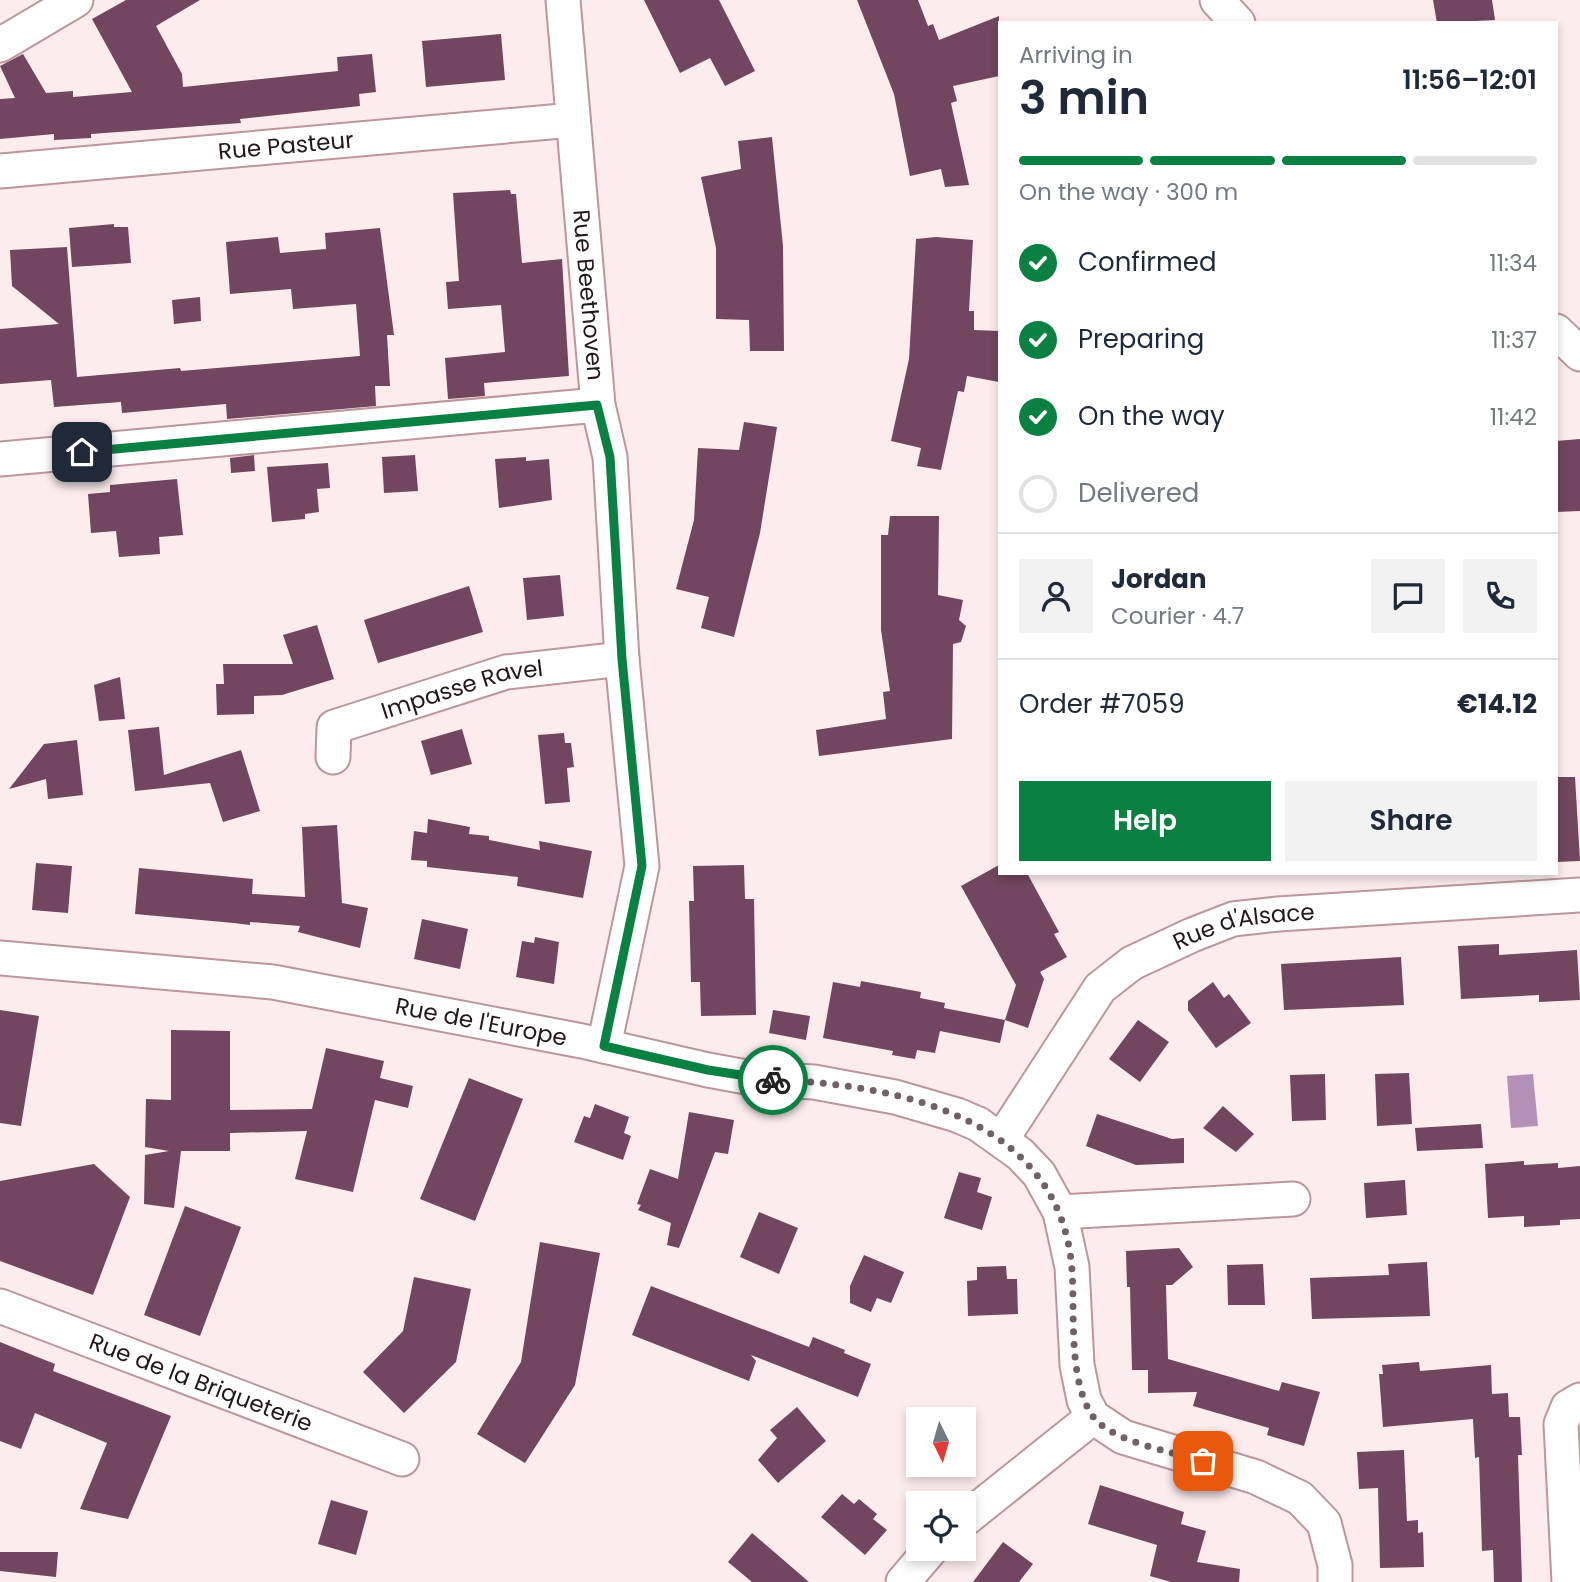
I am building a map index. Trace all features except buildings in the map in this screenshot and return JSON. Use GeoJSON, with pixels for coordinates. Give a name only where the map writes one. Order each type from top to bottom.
{"type":"FeatureCollection","features":[{"type":"Feature","properties":{"kind":"street"},"geometry":{"type":"LineString","coordinates":[[0,45],[76,0]]}},
{"type":"Feature","properties":{"kind":"street","name":"Rue Beethoven"},"geometry":{"type":"LineString","coordinates":[[563,0],[579,162],[597,405],[610,457],[622,659],[642,866],[604,1046]]}},
{"type":"Feature","properties":{"kind":"street"},"geometry":{"type":"LineString","coordinates":[[1217,0],[1236,21]]}},
{"type":"Feature","properties":{"kind":"street","name":"Rue Pasteur"},"geometry":{"type":"LineString","coordinates":[[0,172],[573,120]]}},
{"type":"Feature","properties":{"kind":"street"},"geometry":{"type":"LineString","coordinates":[[1558,333],[1580,354]]}},
{"type":"Feature","properties":{"kind":"street"},"geometry":{"type":"LineString","coordinates":[[0,459],[597,405]]}},
{"type":"Feature","properties":{"kind":"street","name":"Impasse Ravel"},"geometry":{"type":"LineString","coordinates":[[333,757],[334,727],[506,672],[622,659]]}},
{"type":"Feature","properties":{"kind":"street","name":"Rue d'Alsace"},"geometry":{"type":"LineString","coordinates":[[1002,1139],[1100,988],[1132,963],[1192,935],[1233,919],[1278,914],[1580,895]]}},
{"type":"Feature","properties":{"kind":"street","name":"Rue de l'Europe"},"geometry":{"type":"LineString","coordinates":[[0,958],[273,982],[604,1046],[757,1079],[814,1082],[895,1097],[957,1115],[1002,1139],[1039,1174],[1059,1212],[1072,1267],[1077,1365],[1084,1400],[1093,1417]]}},
{"type":"Feature","properties":{"kind":"street"},"geometry":{"type":"LineString","coordinates":[[1059,1212],[1293,1199]]}},
{"type":"Feature","properties":{"kind":"street","name":"Rue de la Briqueterie"},"geometry":{"type":"LineString","coordinates":[[0,1306],[402,1459]]}},
{"type":"Feature","properties":{"kind":"street"},"geometry":{"type":"LineString","coordinates":[[1569,1582],[1561,1424],[1569,1407],[1580,1399]]}},
{"type":"Feature","properties":{"kind":"street"},"geometry":{"type":"LineString","coordinates":[[976,1510],[1093,1417],[1122,1437],[1256,1477],[1300,1498],[1324,1523],[1335,1565],[1335,1582]]}},
{"type":"Feature","properties":{"kind":"street"},"geometry":{"type":"LineString","coordinates":[[905,1581],[921,1561]]}},
{"type":"Feature","properties":{"kind":"shaded area"},"geometry":{"type":"Polygon","coordinates":[[[1533,1074],[1538,1126],[1511,1128],[1507,1076],[1533,1074]]]}},
{"type":"Feature","properties":{"kind":"way so far"},"geometry":{"type":"LineString","coordinates":[[773,1080],[814,1082],[925,1104],[978,1124],[1020,1154],[1039,1174],[1049,1191],[1069,1244],[1080,1387],[1093,1417],[1122,1437],[1203,1461]]}},
{"type":"Feature","properties":{"kind":"route"},"geometry":{"type":"LineString","coordinates":[[82,452],[597,405],[610,457],[622,659],[642,866],[604,1046],[708,1070],[773,1080]]}}]}
